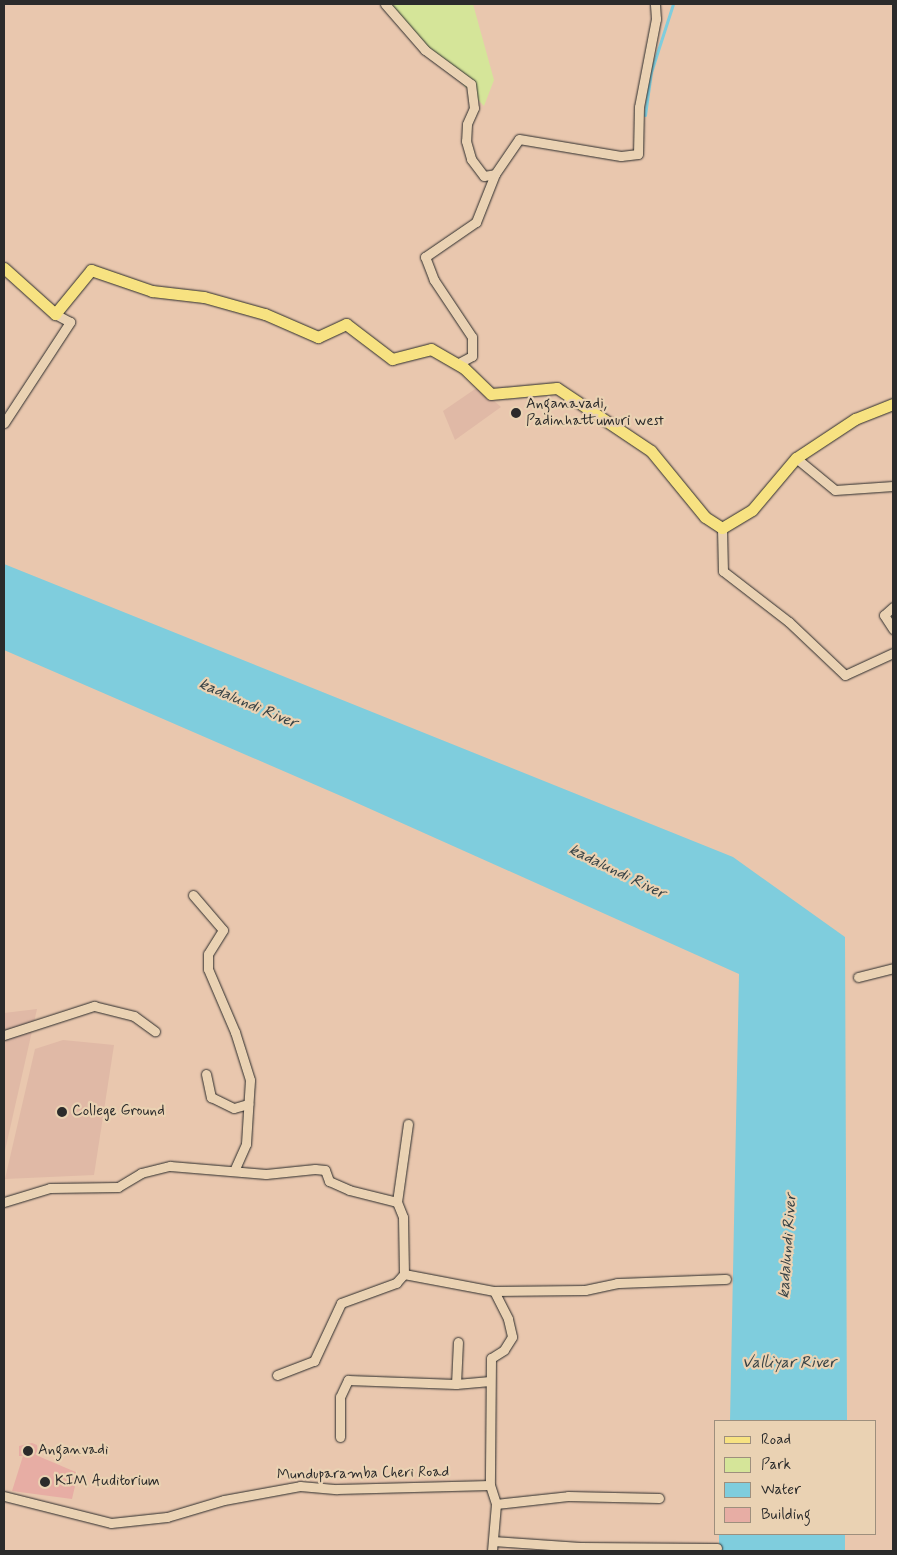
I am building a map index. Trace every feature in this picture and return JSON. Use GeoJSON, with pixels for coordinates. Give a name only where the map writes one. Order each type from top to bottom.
{"type":"FeatureCollection","features":[{"type":"Feature","properties":{"kind":"main road"},"geometry":{"type":"LineString","coordinates":[[4,268],[55,314],[91,270],[152,291],[204,297],[256,312],[318,337],[346,324],[392,359],[431,349],[457,364],[491,394],[557,388],[651,451],[705,517],[722,528],[752,510],[796,458],[855,419],[893,404]]}},
{"type":"Feature","properties":{"kind":"street"},"geometry":{"type":"LineString","coordinates":[[385,4],[425,50],[471,84],[474,108],[467,124],[466,141],[471,159],[484,176],[495,174]]}},
{"type":"Feature","properties":{"kind":"street"},"geometry":{"type":"LineString","coordinates":[[457,364],[472,356],[472,337],[434,280],[425,257],[476,222],[495,174],[520,138],[621,156],[638,154],[640,107],[656,19],[655,4]]}},
{"type":"Feature","properties":{"kind":"street"},"geometry":{"type":"LineString","coordinates":[[4,423],[70,322],[55,314]]}},
{"type":"Feature","properties":{"kind":"street"},"geometry":{"type":"LineString","coordinates":[[796,458],[835,490],[893,486]]}},
{"type":"Feature","properties":{"kind":"street"},"geometry":{"type":"LineString","coordinates":[[722,528],[723,571],[788,622],[845,675],[893,653]]}},
{"type":"Feature","properties":{"kind":"street"},"geometry":{"type":"LineString","coordinates":[[893,606],[884,615],[893,629]]}},
{"type":"Feature","properties":{"kind":"street"},"geometry":{"type":"LineString","coordinates":[[193,896],[223,930],[208,954],[208,969],[243,1053],[250,1080],[246,1144],[235,1170]]}},
{"type":"Feature","properties":{"kind":"street"},"geometry":{"type":"LineString","coordinates":[[858,977],[893,968]]}},
{"type":"Feature","properties":{"kind":"street"},"geometry":{"type":"LineString","coordinates":[[4,1034],[94,1006],[134,1016],[155,1030]]}},
{"type":"Feature","properties":{"kind":"street"},"geometry":{"type":"LineString","coordinates":[[206,1074],[211,1097],[234,1108],[248,1104]]}},
{"type":"Feature","properties":{"kind":"street"},"geometry":{"type":"LineString","coordinates":[[276,1375],[302,1369],[314,1361],[341,1303],[396,1282],[404,1274],[403,1217],[397,1202],[408,1124]]}},
{"type":"Feature","properties":{"kind":"street"},"geometry":{"type":"LineString","coordinates":[[4,1202],[50,1188],[118,1187],[141,1173],[170,1166],[266,1174],[294,1169],[325,1170],[330,1181],[349,1190],[397,1202]]}},
{"type":"Feature","properties":{"kind":"street"},"geometry":{"type":"LineString","coordinates":[[404,1274],[494,1290],[585,1290],[617,1283],[726,1278]]}},
{"type":"Feature","properties":{"kind":"street"},"geometry":{"type":"LineString","coordinates":[[492,1551],[496,1504],[490,1485],[490,1381],[492,1358],[504,1350],[512,1337],[508,1319],[494,1290]]}},
{"type":"Feature","properties":{"kind":"street"},"geometry":{"type":"LineString","coordinates":[[456,1384],[458,1342]]}},
{"type":"Feature","properties":{"kind":"street"},"geometry":{"type":"LineString","coordinates":[[340,1437],[340,1397],[348,1380],[456,1384],[490,1381]]}},
{"type":"Feature","properties":{"kind":"street","name":"Munduparamba Cheri Road"},"geometry":{"type":"LineString","coordinates":[[4,1496],[111,1523],[167,1517],[260,1492],[300,1486],[337,1489],[490,1485]]}},
{"type":"Feature","properties":{"kind":"street"},"geometry":{"type":"LineString","coordinates":[[496,1504],[568,1496],[659,1498]]}},
{"type":"Feature","properties":{"kind":"street"},"geometry":{"type":"LineString","coordinates":[[493,1541],[580,1547],[717,1548]]}},
{"type":"Feature","properties":{"kind":"shaded area"},"geometry":{"type":"Polygon","coordinates":[[[478,387],[501,407],[455,440],[443,411],[478,387]]]}},
{"type":"Feature","properties":{"kind":"shaded area"},"geometry":{"type":"Polygon","coordinates":[[[37,1009],[4,1155],[4,1013],[37,1009]]]}},
{"type":"Feature","properties":{"kind":"shaded area","name":"College Ground"},"geometry":{"type":"Polygon","coordinates":[[[63,1040],[114,1045],[94,1175],[5,1179],[35,1049],[63,1040]]]}},
{"type":"Feature","properties":{"kind":"green space"},"geometry":{"type":"Polygon","coordinates":[[[385,4],[473,4],[494,80],[484,106],[385,4]]]}},
{"type":"Feature","properties":{"kind":"water","name":"Valliyar River"},"geometry":{"type":"Polygon","coordinates":[[[4,564],[733,857],[845,937],[847,1420],[730,1420],[739,974],[348,799],[4,650],[4,564]]]}},
{"type":"Feature","properties":{"kind":"water"},"geometry":{"type":"Polygon","coordinates":[[[719,1535],[845,1535],[845,1551],[719,1551],[719,1535]]]}},
{"type":"Feature","properties":{"kind":"building","name":"KIM Auditorium"},"geometry":{"type":"Polygon","coordinates":[[[32,1443],[37,1445],[38,1456],[78,1473],[72,1499],[12,1491],[23,1456],[19,1456],[19,1446],[32,1443]]]}},
{"type":"Feature","properties":{"kind":"waterway"},"geometry":{"type":"LineString","coordinates":[[645,115],[651,72],[673,4]]}},
{"type":"Feature","properties":{"kind":"place","name":"Anganavadi, Padinhattumuri west"},"geometry":{"type":"Point","coordinates":[516,413]}},
{"type":"Feature","properties":{"kind":"place","name":"College Ground"},"geometry":{"type":"Point","coordinates":[62,1112]}},
{"type":"Feature","properties":{"kind":"place","name":"Anganvadi"},"geometry":{"type":"Point","coordinates":[28,1451]}},
{"type":"Feature","properties":{"kind":"place","name":"KIM Auditorium"},"geometry":{"type":"Point","coordinates":[45,1482]}},
{"type":"Feature","properties":{"kind":"water label","name":"kadalundi River"},"geometry":{"type":"Point","coordinates":[248,704]}},
{"type":"Feature","properties":{"kind":"water label","name":"kadalundi River"},"geometry":{"type":"Point","coordinates":[617,872]}},
{"type":"Feature","properties":{"kind":"water label","name":"kadalundi River"},"geometry":{"type":"Point","coordinates":[788,1246]}}]}
